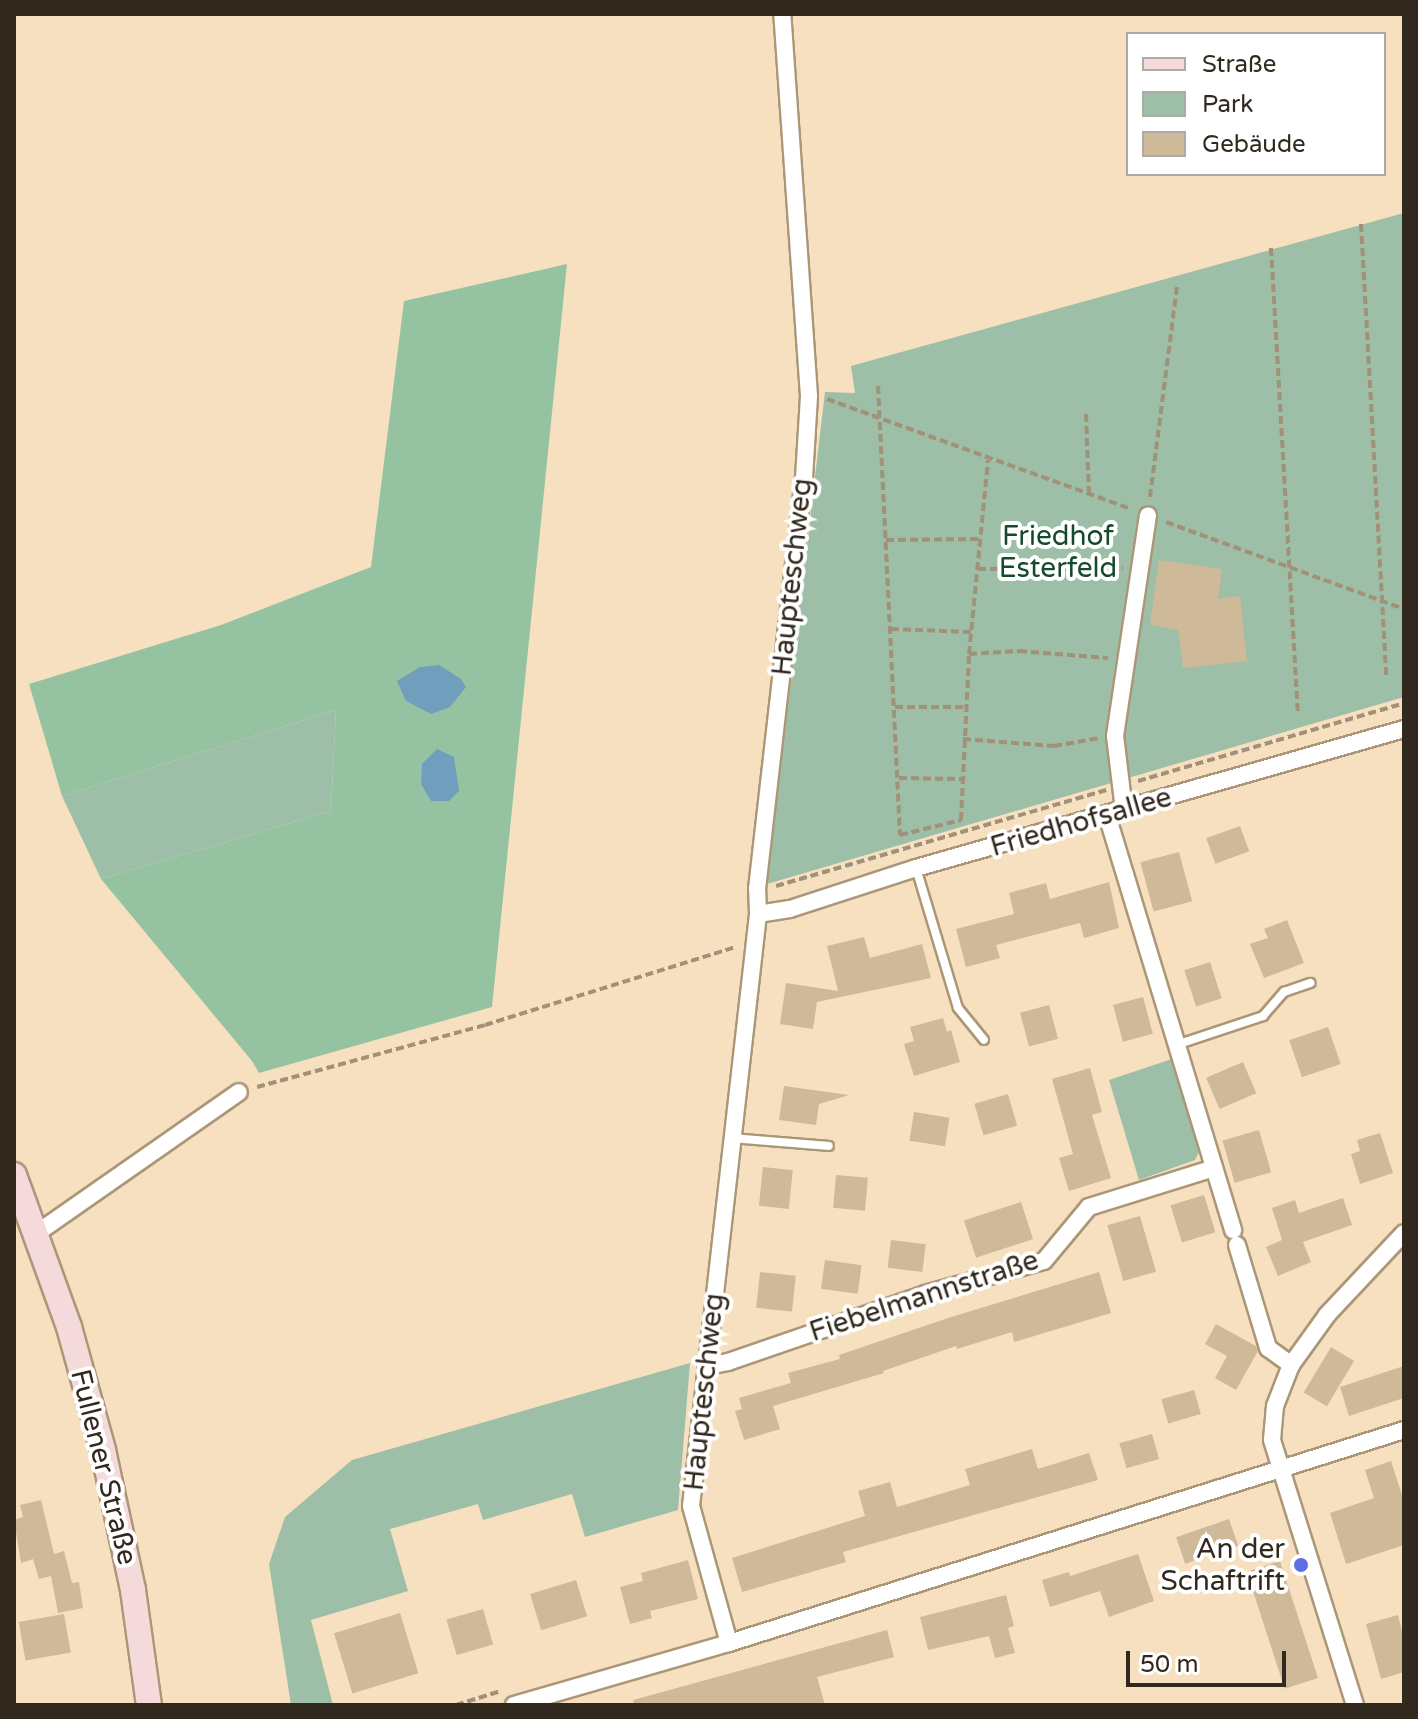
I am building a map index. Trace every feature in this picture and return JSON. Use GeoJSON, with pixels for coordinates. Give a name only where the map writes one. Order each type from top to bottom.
{"type":"FeatureCollection","features":[{"type":"Feature","properties":{"kind":"main road","name":"Fullener Straße"},"geometry":{"type":"LineString","coordinates":[[14,1175],[69,1327],[103,1450],[133,1590],[149,1705]]}},
{"type":"Feature","properties":{"kind":"street","name":"Haupteschweg"},"geometry":{"type":"LineString","coordinates":[[729,1643],[691,1506],[804,478],[809,396],[782,14]]}},
{"type":"Feature","properties":{"kind":"street"},"geometry":{"type":"LineString","coordinates":[[1124,810],[1115,736],[1148,515]]}},
{"type":"Feature","properties":{"kind":"street","name":"Friedhofsallee"},"geometry":{"type":"LineString","coordinates":[[758,914],[790,909],[916,868],[1404,729]]}},
{"type":"Feature","properties":{"kind":"street"},"geometry":{"type":"LineString","coordinates":[[1107,815],[1268,1348],[1291,1365]]}},
{"type":"Feature","properties":{"kind":"street"},"geometry":{"type":"LineString","coordinates":[[37,1233],[239,1092]]}},
{"type":"Feature","properties":{"kind":"street","name":"Fiebelmannstraße"},"geometry":{"type":"LineString","coordinates":[[706,1366],[728,1362],[925,1294],[1044,1261],[1089,1207],[1214,1168]]}},
{"type":"Feature","properties":{"kind":"street"},"geometry":{"type":"LineString","coordinates":[[1355,1705],[1272,1440],[1275,1406],[1291,1365],[1327,1315],[1404,1233]]}},
{"type":"Feature","properties":{"kind":"street"},"geometry":{"type":"LineString","coordinates":[[514,1705],[729,1643],[1404,1430]]}},
{"type":"Feature","properties":{"kind":"lane"},"geometry":{"type":"LineString","coordinates":[[916,868],[958,1008],[984,1040]]}},
{"type":"Feature","properties":{"kind":"lane"},"geometry":{"type":"LineString","coordinates":[[1176,1045],[1263,1016],[1284,992],[1310,983]]}},
{"type":"Feature","properties":{"kind":"lane"},"geometry":{"type":"LineString","coordinates":[[732,1138],[829,1146]]}},
{"type":"Feature","properties":{"kind":"path"},"geometry":{"type":"LineString","coordinates":[[1361,224],[1386,677]]}},
{"type":"Feature","properties":{"kind":"path"},"geometry":{"type":"LineString","coordinates":[[1271,248],[1298,715]]}},
{"type":"Feature","properties":{"kind":"path"},"geometry":{"type":"LineString","coordinates":[[1148,515],[1177,285]]}},
{"type":"Feature","properties":{"kind":"path"},"geometry":{"type":"LineString","coordinates":[[878,386],[900,835],[961,820],[965,707],[988,460]]}},
{"type":"Feature","properties":{"kind":"path"},"geometry":{"type":"LineString","coordinates":[[809,396],[1404,609]]}},
{"type":"Feature","properties":{"kind":"path"},"geometry":{"type":"LineString","coordinates":[[1086,414],[1089,494]]}},
{"type":"Feature","properties":{"kind":"path"},"geometry":{"type":"LineString","coordinates":[[885,540],[980,539]]}},
{"type":"Feature","properties":{"kind":"path"},"geometry":{"type":"LineString","coordinates":[[978,569],[1140,568]]}},
{"type":"Feature","properties":{"kind":"path"},"geometry":{"type":"LineString","coordinates":[[891,629],[971,632]]}},
{"type":"Feature","properties":{"kind":"path"},"geometry":{"type":"LineString","coordinates":[[969,654],[1019,651],[1084,658],[1126,658]]}},
{"type":"Feature","properties":{"kind":"path"},"geometry":{"type":"LineString","coordinates":[[757,889],[1404,703]]}},
{"type":"Feature","properties":{"kind":"path"},"geometry":{"type":"LineString","coordinates":[[895,707],[965,707]]}},
{"type":"Feature","properties":{"kind":"path"},"geometry":{"type":"LineString","coordinates":[[963,739],[1054,746],[1115,736]]}},
{"type":"Feature","properties":{"kind":"path"},"geometry":{"type":"LineString","coordinates":[[899,778],[961,779]]}},
{"type":"Feature","properties":{"kind":"path"},"geometry":{"type":"LineString","coordinates":[[239,1092],[485,1025],[733,948],[753,945]]}},
{"type":"Feature","properties":{"kind":"green space","name":"Friedhof Esterfeld"},"geometry":{"type":"Polygon","coordinates":[[[1404,213],[1404,697],[767,884],[825,392],[855,393],[851,366],[1404,213]]]}},
{"type":"Feature","properties":{"kind":"green space"},"geometry":{"type":"Polygon","coordinates":[[[567,264],[492,1007],[259,1073],[101,879],[331,811],[336,710],[62,796],[29,684],[221,625],[371,567],[404,301],[567,264]]]}},
{"type":"Feature","properties":{"kind":"green space"},"geometry":{"type":"Polygon","coordinates":[[[336,710],[331,811],[101,879],[62,796],[336,710]]]}},
{"type":"Feature","properties":{"kind":"green space"},"geometry":{"type":"Polygon","coordinates":[[[1172,1059],[1199,1152],[1195,1160],[1139,1180],[1109,1080],[1172,1059]]]}},
{"type":"Feature","properties":{"kind":"green space"},"geometry":{"type":"Polygon","coordinates":[[[690,1363],[678,1510],[585,1537],[572,1494],[483,1520],[478,1504],[390,1529],[408,1591],[311,1620],[333,1705],[291,1705],[269,1564],[285,1517],[352,1460],[690,1363]]]}},
{"type":"Feature","properties":{"kind":"water"},"geometry":{"type":"Polygon","coordinates":[[[439,665],[461,679],[466,687],[450,707],[431,714],[406,701],[397,681],[420,667],[439,665]]]}},
{"type":"Feature","properties":{"kind":"water"},"geometry":{"type":"Polygon","coordinates":[[[437,749],[454,757],[459,791],[449,801],[431,801],[421,784],[422,764],[437,749]]]}},
{"type":"Feature","properties":{"kind":"building"},"geometry":{"type":"Polygon","coordinates":[[[1159,560],[1222,569],[1218,599],[1240,596],[1247,661],[1183,668],[1178,630],[1150,625],[1159,560]]]}},
{"type":"Feature","properties":{"kind":"building"},"geometry":{"type":"Polygon","coordinates":[[[1240,826],[1249,851],[1215,864],[1206,838],[1240,826]]]}},
{"type":"Feature","properties":{"kind":"building"},"geometry":{"type":"Polygon","coordinates":[[[1179,852],[1192,901],[1154,912],[1140,862],[1179,852]]]}},
{"type":"Feature","properties":{"kind":"building"},"geometry":{"type":"Polygon","coordinates":[[[1109,882],[1119,928],[1084,938],[1080,923],[996,945],[1000,958],[966,967],[956,929],[1014,914],[1009,893],[1046,883],[1050,899],[1109,882]]]}},
{"type":"Feature","properties":{"kind":"building"},"geometry":{"type":"Polygon","coordinates":[[[1287,920],[1304,963],[1264,978],[1250,944],[1268,938],[1264,929],[1287,920]]]}},
{"type":"Feature","properties":{"kind":"building"},"geometry":{"type":"Polygon","coordinates":[[[864,937],[870,958],[922,944],[931,978],[817,1002],[813,1029],[780,1024],[786,983],[838,991],[827,946],[864,937]]]}},
{"type":"Feature","properties":{"kind":"building"},"geometry":{"type":"Polygon","coordinates":[[[1210,962],[1222,998],[1196,1006],[1184,970],[1210,962]]]}},
{"type":"Feature","properties":{"kind":"building"},"geometry":{"type":"Polygon","coordinates":[[[1143,997],[1153,1034],[1123,1042],[1113,1005],[1143,997]]]}},
{"type":"Feature","properties":{"kind":"building"},"geometry":{"type":"Polygon","coordinates":[[[1049,1005],[1058,1039],[1029,1047],[1020,1013],[1049,1005]]]}},
{"type":"Feature","properties":{"kind":"building"},"geometry":{"type":"Polygon","coordinates":[[[943,1018],[947,1032],[951,1030],[960,1062],[914,1076],[904,1044],[914,1041],[910,1027],[943,1018]]]}},
{"type":"Feature","properties":{"kind":"building"},"geometry":{"type":"Polygon","coordinates":[[[1328,1027],[1341,1064],[1302,1077],[1289,1040],[1328,1027]]]}},
{"type":"Feature","properties":{"kind":"building"},"geometry":{"type":"Polygon","coordinates":[[[1243,1062],[1256,1093],[1219,1109],[1206,1078],[1243,1062]]]}},
{"type":"Feature","properties":{"kind":"building"},"geometry":{"type":"Polygon","coordinates":[[[1090,1068],[1102,1112],[1092,1115],[1111,1178],[1069,1191],[1059,1158],[1073,1154],[1052,1079],[1090,1068]]]}},
{"type":"Feature","properties":{"kind":"building"},"geometry":{"type":"Polygon","coordinates":[[[784,1086],[849,1095],[819,1104],[816,1125],[779,1120],[784,1086]]]}},
{"type":"Feature","properties":{"kind":"building"},"geometry":{"type":"Polygon","coordinates":[[[1008,1094],[1017,1126],[983,1135],[974,1104],[1008,1094]]]}},
{"type":"Feature","properties":{"kind":"building"},"geometry":{"type":"Polygon","coordinates":[[[914,1112],[950,1118],[945,1146],[909,1141],[914,1112]]]}},
{"type":"Feature","properties":{"kind":"building"},"geometry":{"type":"Polygon","coordinates":[[[1259,1130],[1271,1172],[1235,1183],[1222,1140],[1259,1130]]]}},
{"type":"Feature","properties":{"kind":"building"},"geometry":{"type":"Polygon","coordinates":[[[1380,1133],[1393,1173],[1360,1184],[1351,1154],[1360,1151],[1357,1140],[1380,1133]]]}},
{"type":"Feature","properties":{"kind":"building"},"geometry":{"type":"Polygon","coordinates":[[[763,1167],[793,1170],[789,1209],[759,1206],[763,1167]]]}},
{"type":"Feature","properties":{"kind":"building"},"geometry":{"type":"Polygon","coordinates":[[[836,1175],[868,1178],[865,1211],[833,1208],[836,1175]]]}},
{"type":"Feature","properties":{"kind":"building"},"geometry":{"type":"Polygon","coordinates":[[[1204,1195],[1215,1232],[1182,1243],[1171,1205],[1204,1195]]]}},
{"type":"Feature","properties":{"kind":"building"},"geometry":{"type":"Polygon","coordinates":[[[1343,1198],[1352,1225],[1303,1242],[1311,1262],[1278,1276],[1266,1247],[1282,1240],[1272,1208],[1295,1200],[1299,1213],[1343,1198]]]}},
{"type":"Feature","properties":{"kind":"building"},"geometry":{"type":"Polygon","coordinates":[[[1021,1202],[1033,1239],[976,1258],[964,1221],[1021,1202]]]}},
{"type":"Feature","properties":{"kind":"building"},"geometry":{"type":"Polygon","coordinates":[[[1140,1216],[1156,1272],[1123,1281],[1107,1225],[1140,1216]]]}},
{"type":"Feature","properties":{"kind":"building"},"geometry":{"type":"Polygon","coordinates":[[[891,1240],[926,1244],[922,1272],[888,1268],[891,1240]]]}},
{"type":"Feature","properties":{"kind":"building"},"geometry":{"type":"Polygon","coordinates":[[[825,1260],[862,1265],[858,1294],[821,1289],[825,1260]]]}},
{"type":"Feature","properties":{"kind":"building"},"geometry":{"type":"Polygon","coordinates":[[[760,1272],[796,1276],[792,1312],[756,1308],[760,1272]]]}},
{"type":"Feature","properties":{"kind":"building"},"geometry":{"type":"Polygon","coordinates":[[[1099,1272],[1111,1313],[1014,1342],[1012,1332],[957,1349],[956,1346],[884,1373],[773,1406],[780,1429],[744,1440],[735,1411],[742,1409],[739,1398],[791,1383],[788,1373],[840,1359],[839,1355],[948,1318],[1099,1272]]]}},
{"type":"Feature","properties":{"kind":"building"},"geometry":{"type":"Polygon","coordinates":[[[1216,1324],[1256,1346],[1258,1351],[1236,1390],[1215,1378],[1227,1356],[1205,1344],[1216,1324]]]}},
{"type":"Feature","properties":{"kind":"building"},"geometry":{"type":"Polygon","coordinates":[[[1331,1347],[1354,1361],[1327,1406],[1304,1392],[1331,1347]]]}},
{"type":"Feature","properties":{"kind":"building"},"geometry":{"type":"Polygon","coordinates":[[[1404,1366],[1404,1398],[1349,1416],[1340,1387],[1404,1366]]]}},
{"type":"Feature","properties":{"kind":"building"},"geometry":{"type":"Polygon","coordinates":[[[1194,1390],[1201,1414],[1168,1423],[1161,1399],[1194,1390]]]}},
{"type":"Feature","properties":{"kind":"building"},"geometry":{"type":"Polygon","coordinates":[[[1152,1434],[1159,1459],[1126,1468],[1119,1443],[1152,1434]]]}},
{"type":"Feature","properties":{"kind":"building"},"geometry":{"type":"Polygon","coordinates":[[[1032,1449],[1038,1469],[1089,1453],[1098,1480],[843,1552],[846,1562],[742,1592],[732,1558],[865,1516],[858,1491],[890,1482],[897,1507],[970,1485],[965,1469],[1032,1449]]]}},
{"type":"Feature","properties":{"kind":"building"},"geometry":{"type":"Polygon","coordinates":[[[1391,1461],[1404,1501],[1404,1545],[1346,1564],[1330,1513],[1374,1498],[1365,1470],[1391,1461]]]}},
{"type":"Feature","properties":{"kind":"building"},"geometry":{"type":"Polygon","coordinates":[[[41,1500],[54,1554],[64,1551],[72,1583],[79,1582],[83,1608],[58,1613],[51,1576],[39,1579],[33,1559],[21,1563],[14,1520],[23,1517],[20,1505],[41,1500]]]}},
{"type":"Feature","properties":{"kind":"building"},"geometry":{"type":"Polygon","coordinates":[[[1229,1519],[1238,1545],[1185,1564],[1176,1537],[1229,1519]]]}},
{"type":"Feature","properties":{"kind":"building"},"geometry":{"type":"Polygon","coordinates":[[[1138,1554],[1154,1601],[1109,1617],[1100,1591],[1050,1607],[1042,1580],[1069,1572],[1070,1576],[1138,1554]]]}},
{"type":"Feature","properties":{"kind":"building"},"geometry":{"type":"Polygon","coordinates":[[[688,1560],[698,1599],[650,1611],[652,1618],[630,1624],[620,1587],[643,1581],[641,1573],[688,1560]]]}},
{"type":"Feature","properties":{"kind":"building"},"geometry":{"type":"Polygon","coordinates":[[[1280,1561],[1318,1678],[1285,1689],[1247,1572],[1280,1561]]]}},
{"type":"Feature","properties":{"kind":"building"},"geometry":{"type":"Polygon","coordinates":[[[576,1580],[587,1616],[541,1630],[530,1594],[576,1580]]]}},
{"type":"Feature","properties":{"kind":"building"},"geometry":{"type":"Polygon","coordinates":[[[1006,1595],[1014,1626],[1008,1628],[1015,1653],[995,1658],[989,1636],[928,1650],[920,1617],[1006,1595]]]}},
{"type":"Feature","properties":{"kind":"building"},"geometry":{"type":"Polygon","coordinates":[[[483,1609],[493,1645],[457,1655],[446,1619],[483,1609]]]}},
{"type":"Feature","properties":{"kind":"building"},"geometry":{"type":"Polygon","coordinates":[[[400,1613],[418,1673],[352,1693],[334,1633],[400,1613]]]}},
{"type":"Feature","properties":{"kind":"building"},"geometry":{"type":"Polygon","coordinates":[[[64,1614],[71,1652],[25,1660],[19,1622],[64,1614]]]}},
{"type":"Feature","properties":{"kind":"building"},"geometry":{"type":"Polygon","coordinates":[[[1398,1615],[1404,1639],[1404,1672],[1381,1679],[1366,1624],[1398,1615]]]}},
{"type":"Feature","properties":{"kind":"building"},"geometry":{"type":"Polygon","coordinates":[[[887,1630],[894,1657],[817,1677],[825,1705],[634,1705],[633,1700],[887,1630]]]}},
{"type":"Feature","properties":{"kind":"place","name":"An der Schaftrift"},"geometry":{"type":"Point","coordinates":[1301,1565]}}]}
